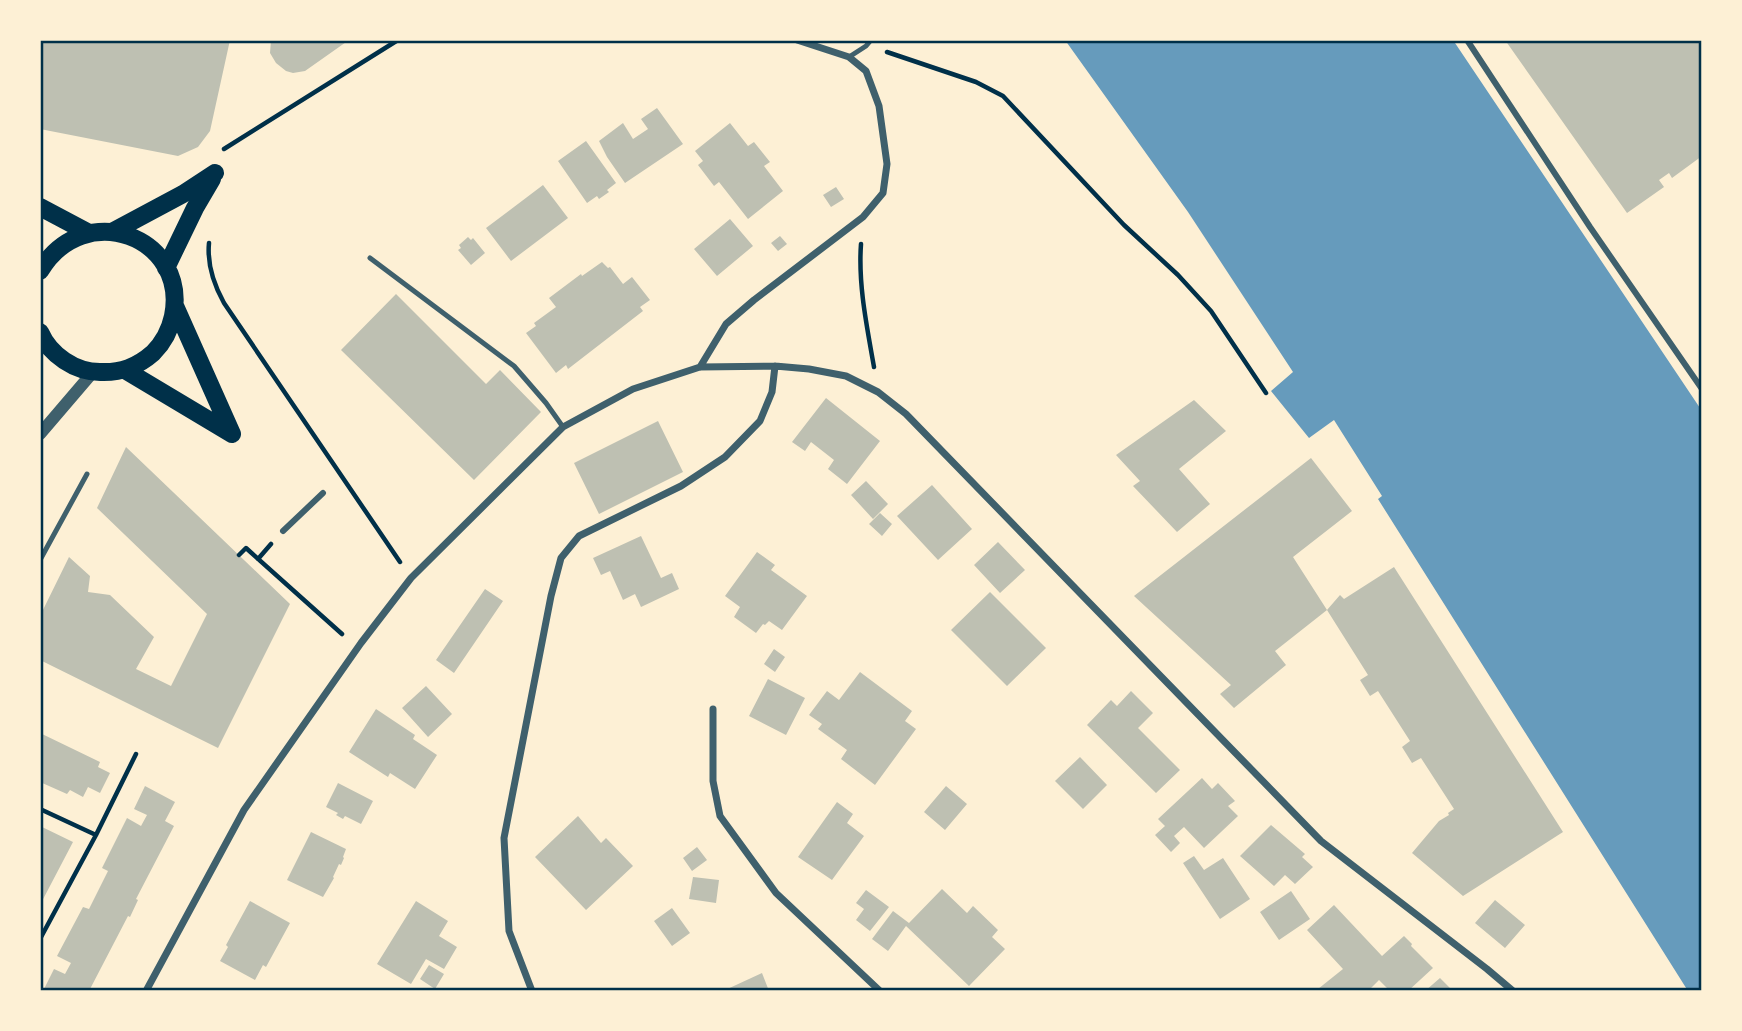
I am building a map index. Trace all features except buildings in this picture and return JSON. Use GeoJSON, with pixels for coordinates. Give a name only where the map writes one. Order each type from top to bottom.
{"type":"FeatureCollection","features":[{"type":"Feature","properties":{"kind":"main road"},"geometry":{"type":"LineString","coordinates":[[112,232],[183,194],[215,173],[166,268]]}},
{"type":"Feature","properties":{"kind":"main road"},"geometry":{"type":"LineString","coordinates":[[40,207],[89,233]]}},
{"type":"Feature","properties":{"kind":"main road"},"geometry":{"type":"LineString","coordinates":[[40,271],[60,246],[74,238],[89,233],[112,232],[129,236],[144,243],[166,268],[173,286],[175,306],[171,327],[160,346],[144,361],[115,373],[93,372],[72,366],[41,340]]}},
{"type":"Feature","properties":{"kind":"main road"},"geometry":{"type":"LineString","coordinates":[[125,370],[232,434],[175,306]]}},
{"type":"Feature","properties":{"kind":"street"},"geometry":{"type":"LineString","coordinates":[[700,368],[726,324],[863,217],[883,193],[887,164],[878,106],[866,71],[849,57],[797,40]]}},
{"type":"Feature","properties":{"kind":"street"},"geometry":{"type":"LineString","coordinates":[[1467,40],[1590,227],[1702,389]]}},
{"type":"Feature","properties":{"kind":"street"},"geometry":{"type":"LineString","coordinates":[[531,991],[509,931],[504,838],[551,596],[561,558],[579,536],[681,486],[725,457],[760,421],[772,392],[775,366]]}},
{"type":"Feature","properties":{"kind":"street"},"geometry":{"type":"LineString","coordinates":[[146,991],[244,810],[354,653],[411,578],[563,427],[633,389],[700,368],[775,366],[846,376],[878,392],[906,414],[1321,841],[1513,991]]}},
{"type":"Feature","properties":{"kind":"street"},"geometry":{"type":"LineString","coordinates":[[40,434],[93,372]]}},
{"type":"Feature","properties":{"kind":"street"},"geometry":{"type":"LineString","coordinates":[[283,531],[323,493]]}},
{"type":"Feature","properties":{"kind":"street"},"geometry":{"type":"LineString","coordinates":[[713,709],[713,781],[720,816],[776,893],[880,991]]}},
{"type":"Feature","properties":{"kind":"lane"},"geometry":{"type":"LineString","coordinates":[[849,57],[868,43]]}},
{"type":"Feature","properties":{"kind":"lane"},"geometry":{"type":"LineString","coordinates":[[370,258],[514,366],[563,427]]}},
{"type":"Feature","properties":{"kind":"lane"},"geometry":{"type":"LineString","coordinates":[[40,560],[87,474]]}},
{"type":"Feature","properties":{"kind":"path"},"geometry":{"type":"LineString","coordinates":[[219,152],[398,40]]}},
{"type":"Feature","properties":{"kind":"path"},"geometry":{"type":"LineString","coordinates":[[868,43],[976,82],[1003,96],[1124,225],[1178,275],[1211,311],[1266,393]]}},
{"type":"Feature","properties":{"kind":"path"},"geometry":{"type":"LineString","coordinates":[[863,217],[860,264],[878,392]]}},
{"type":"Feature","properties":{"kind":"path"},"geometry":{"type":"LineString","coordinates":[[213,233],[208,249],[211,272],[223,303],[411,578]]}},
{"type":"Feature","properties":{"kind":"path"},"geometry":{"type":"LineString","coordinates":[[239,555],[246,548],[344,636]]}},
{"type":"Feature","properties":{"kind":"path"},"geometry":{"type":"LineString","coordinates":[[257,559],[263,553]]}},
{"type":"Feature","properties":{"kind":"path"},"geometry":{"type":"LineString","coordinates":[[40,939],[136,754]]}},
{"type":"Feature","properties":{"kind":"path"},"geometry":{"type":"LineString","coordinates":[[40,809],[96,835]]}},
{"type":"Feature","properties":{"kind":"water"},"geometry":{"type":"Polygon","coordinates":[[[1065,40],[1453,40],[1702,411],[1702,991],[1688,991],[1378,499],[1382,496],[1334,420],[1309,438],[1271,391],[1293,372],[1188,212],[1065,40]]]}}]}
